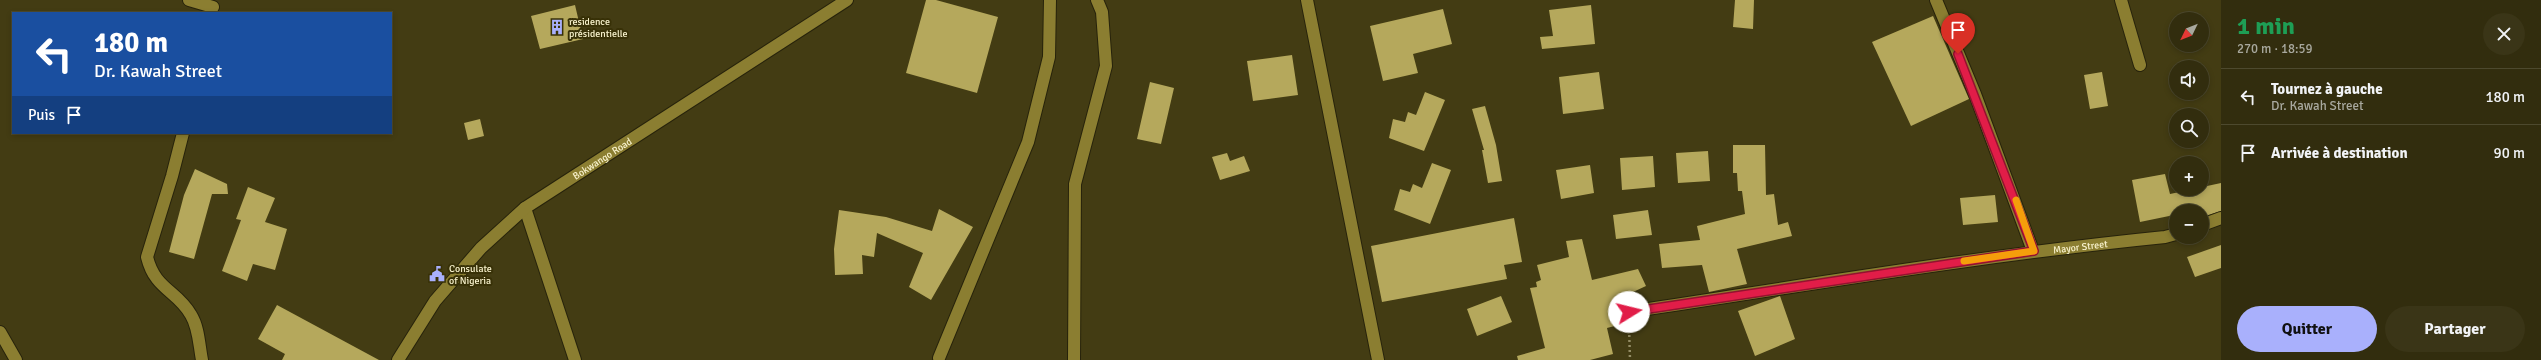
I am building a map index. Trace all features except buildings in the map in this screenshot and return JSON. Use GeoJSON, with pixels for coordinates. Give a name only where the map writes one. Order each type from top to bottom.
{"type":"FeatureCollection","features":[{"type":"Feature","properties":{"kind":"street"},"geometry":{"type":"LineString","coordinates":[[189,0],[213,7]]}},
{"type":"Feature","properties":{"kind":"street","name":"Bokwango Road"},"geometry":{"type":"LineString","coordinates":[[398,360],[435,301],[481,248],[525,208],[847,0]]}},
{"type":"Feature","properties":{"kind":"street"},"geometry":{"type":"LineString","coordinates":[[939,358],[1028,142],[1049,57],[1050,0]]}},
{"type":"Feature","properties":{"kind":"street"},"geometry":{"type":"LineString","coordinates":[[1074,360],[1075,184],[1106,66],[1102,12],[1097,0]]}},
{"type":"Feature","properties":{"kind":"street"},"geometry":{"type":"LineString","coordinates":[[1307,0],[1378,360]]}},
{"type":"Feature","properties":{"kind":"street"},"geometry":{"type":"LineString","coordinates":[[1936,0],[1983,116],[2034,251]]}},
{"type":"Feature","properties":{"kind":"street"},"geometry":{"type":"LineString","coordinates":[[2121,0],[2140,65]]}},
{"type":"Feature","properties":{"kind":"street"},"geometry":{"type":"LineString","coordinates":[[183,134],[172,176],[147,257],[150,270],[158,283],[190,313],[196,325],[202,360]]}},
{"type":"Feature","properties":{"kind":"street"},"geometry":{"type":"LineString","coordinates":[[525,208],[575,360]]}},
{"type":"Feature","properties":{"kind":"street"},"geometry":{"type":"LineString","coordinates":[[2209,222],[2221,218]]}},
{"type":"Feature","properties":{"kind":"street","name":"Mayor Street"},"geometry":{"type":"LineString","coordinates":[[1629,312],[2034,251],[2169,237]]}},
{"type":"Feature","properties":{"kind":"street"},"geometry":{"type":"LineString","coordinates":[[0,332],[16,360]]}},
{"type":"Feature","properties":{"kind":"path"},"geometry":{"type":"LineString","coordinates":[[1629,312],[1630,360]]}},
{"type":"Feature","properties":{"kind":"slow traffic"},"geometry":{"type":"LineString","coordinates":[[1964,261],[2034,251],[2016,200]]}},
{"type":"Feature","properties":{"kind":"place","name":"residence présidentielle"},"geometry":{"type":"Point","coordinates":[557,27]}},
{"type":"Feature","properties":{"kind":"place","name":"Consulate of Nigeria"},"geometry":{"type":"Point","coordinates":[437,274]}},
{"type":"Feature","properties":{"kind":"route"},"geometry":{"type":"LineString","coordinates":[[1629,312],[2034,251],[2018,205],[1958,54]]}}]}
